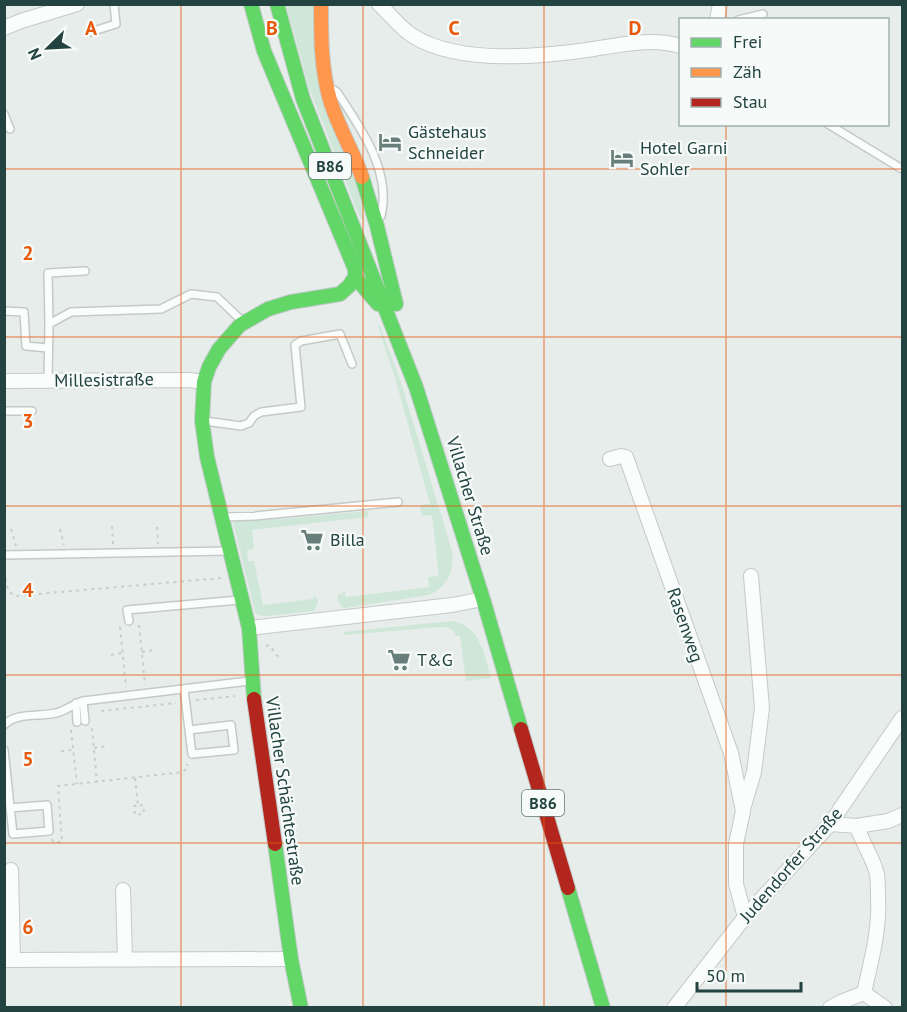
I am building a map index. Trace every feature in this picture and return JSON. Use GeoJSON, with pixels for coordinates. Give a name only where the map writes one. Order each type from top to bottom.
{"type":"FeatureCollection","features":[{"type":"Feature","properties":{"kind":"main road"},"geometry":{"type":"LineString","coordinates":[[251,4],[264,51],[355,268],[355,277],[369,292],[392,325]]}},
{"type":"Feature","properties":{"kind":"main road","name":"Villacher Straße"},"geometry":{"type":"LineString","coordinates":[[277,4],[303,99],[416,387],[483,599],[603,1008]]}},
{"type":"Feature","properties":{"kind":"main road"},"geometry":{"type":"LineString","coordinates":[[321,4],[321,37],[327,86],[334,111],[363,178],[416,387]]}},
{"type":"Feature","properties":{"kind":"main road","name":"Villacher Schächtestraße"},"geometry":{"type":"LineString","coordinates":[[301,1008],[291,959],[252,688],[249,628],[207,457],[202,420],[204,382],[219,349],[244,322],[268,309],[291,302],[340,294],[355,277]]}},
{"type":"Feature","properties":{"kind":"street"},"geometry":{"type":"LineString","coordinates":[[4,28],[77,4]]}},
{"type":"Feature","properties":{"kind":"street"},"geometry":{"type":"LineString","coordinates":[[379,4],[411,35],[451,52],[524,56],[558,54],[648,42],[664,42],[679,46]]}},
{"type":"Feature","properties":{"kind":"street","name":"Millesistraße"},"geometry":{"type":"LineString","coordinates":[[4,381],[189,380],[204,382]]}},
{"type":"Feature","properties":{"kind":"street","name":"Rasenweg"},"geometry":{"type":"LineString","coordinates":[[610,459],[626,457],[730,753],[743,811]]}},
{"type":"Feature","properties":{"kind":"street","name":"Rasenweg"},"geometry":{"type":"LineString","coordinates":[[745,917],[736,884],[736,844],[754,772],[762,708],[751,576]]}},
{"type":"Feature","properties":{"kind":"street"},"geometry":{"type":"LineString","coordinates":[[249,628],[441,607],[483,599]]}},
{"type":"Feature","properties":{"kind":"street","name":"Judendorfer Straße"},"geometry":{"type":"LineString","coordinates":[[674,1008],[745,917],[830,824],[903,718]]}},
{"type":"Feature","properties":{"kind":"street"},"geometry":{"type":"LineString","coordinates":[[830,824],[857,826],[888,821],[903,815]]}},
{"type":"Feature","properties":{"kind":"street"},"geometry":{"type":"LineString","coordinates":[[857,826],[877,874],[879,912],[864,993]]}},
{"type":"Feature","properties":{"kind":"street"},"geometry":{"type":"LineString","coordinates":[[11,870],[9,960],[291,959]]}},
{"type":"Feature","properties":{"kind":"street"},"geometry":{"type":"LineString","coordinates":[[123,890],[125,959]]}},
{"type":"Feature","properties":{"kind":"street"},"geometry":{"type":"LineString","coordinates":[[830,1008],[864,993]]}},
{"type":"Feature","properties":{"kind":"street"},"geometry":{"type":"LineString","coordinates":[[864,993],[885,1008]]}},
{"type":"Feature","properties":{"kind":"lane"},"geometry":{"type":"LineString","coordinates":[[90,32],[116,24],[114,4]]}},
{"type":"Feature","properties":{"kind":"lane"},"geometry":{"type":"LineString","coordinates":[[746,18],[763,14]]}},
{"type":"Feature","properties":{"kind":"lane"},"geometry":{"type":"LineString","coordinates":[[327,86],[337,92],[371,149],[378,166],[384,199],[377,228]]}},
{"type":"Feature","properties":{"kind":"lane"},"geometry":{"type":"LineString","coordinates":[[4,114],[10,129]]}},
{"type":"Feature","properties":{"kind":"lane"},"geometry":{"type":"LineString","coordinates":[[831,126],[903,170]]}},
{"type":"Feature","properties":{"kind":"lane"},"geometry":{"type":"LineString","coordinates":[[48,381],[48,273],[85,271]]}},
{"type":"Feature","properties":{"kind":"lane"},"geometry":{"type":"LineString","coordinates":[[49,324],[71,312],[161,309],[191,294],[217,297],[244,322]]}},
{"type":"Feature","properties":{"kind":"lane"},"geometry":{"type":"LineString","coordinates":[[4,311],[24,312],[26,346],[48,348]]}},
{"type":"Feature","properties":{"kind":"lane"},"geometry":{"type":"LineString","coordinates":[[202,420],[242,426],[261,412],[301,407],[295,345],[301,341],[340,334],[352,364]]}},
{"type":"Feature","properties":{"kind":"lane"},"geometry":{"type":"LineString","coordinates":[[4,411],[32,411]]}},
{"type":"Feature","properties":{"kind":"lane"},"geometry":{"type":"LineString","coordinates":[[222,517],[255,516],[398,502]]}},
{"type":"Feature","properties":{"kind":"lane"},"geometry":{"type":"LineString","coordinates":[[4,555],[230,551]]}},
{"type":"Feature","properties":{"kind":"lane"},"geometry":{"type":"LineString","coordinates":[[129,621],[128,610],[241,600]]}},
{"type":"Feature","properties":{"kind":"lane"},"geometry":{"type":"LineString","coordinates":[[4,725],[10,719],[58,713],[76,704],[146,693],[184,689],[252,688]]}},
{"type":"Feature","properties":{"kind":"lane"},"geometry":{"type":"LineString","coordinates":[[184,689],[186,702],[189,730],[192,754],[234,750],[231,725],[189,730]]}},
{"type":"Feature","properties":{"kind":"lane"},"geometry":{"type":"LineString","coordinates":[[76,704],[85,721]]}},
{"type":"Feature","properties":{"kind":"lane"},"geometry":{"type":"LineString","coordinates":[[4,750],[10,808],[13,834],[50,831],[47,805],[10,808]]}},
{"type":"Feature","properties":{"kind":"path"},"geometry":{"type":"LineString","coordinates":[[112,526],[114,553]]}},
{"type":"Feature","properties":{"kind":"path"},"geometry":{"type":"LineString","coordinates":[[157,527],[159,552]]}},
{"type":"Feature","properties":{"kind":"path"},"geometry":{"type":"LineString","coordinates":[[11,529],[18,555]]}},
{"type":"Feature","properties":{"kind":"path"},"geometry":{"type":"LineString","coordinates":[[60,529],[66,554]]}},
{"type":"Feature","properties":{"kind":"path"},"geometry":{"type":"LineString","coordinates":[[4,571],[8,590],[15,596],[224,578]]}},
{"type":"Feature","properties":{"kind":"path"},"geometry":{"type":"LineString","coordinates":[[137,609],[146,693]]}},
{"type":"Feature","properties":{"kind":"path"},"geometry":{"type":"LineString","coordinates":[[127,696],[118,611],[128,610]]}},
{"type":"Feature","properties":{"kind":"path"},"geometry":{"type":"LineString","coordinates":[[268,645],[280,659]]}},
{"type":"Feature","properties":{"kind":"path"},"geometry":{"type":"LineString","coordinates":[[142,652],[155,650]]}},
{"type":"Feature","properties":{"kind":"path"},"geometry":{"type":"LineString","coordinates":[[111,655],[123,653]]}},
{"type":"Feature","properties":{"kind":"path"},"geometry":{"type":"LineString","coordinates":[[102,710],[186,702],[252,688]]}},
{"type":"Feature","properties":{"kind":"path"},"geometry":{"type":"LineString","coordinates":[[76,704],[73,750],[76,784]]}},
{"type":"Feature","properties":{"kind":"path"},"geometry":{"type":"LineString","coordinates":[[85,721],[94,748],[97,782]]}},
{"type":"Feature","properties":{"kind":"path"},"geometry":{"type":"LineString","coordinates":[[94,748],[108,746]]}},
{"type":"Feature","properties":{"kind":"path"},"geometry":{"type":"LineString","coordinates":[[61,751],[73,750]]}},
{"type":"Feature","properties":{"kind":"path"},"geometry":{"type":"LineString","coordinates":[[50,831],[53,842],[62,842],[58,786],[183,772],[188,768],[187,757]]}},
{"type":"Feature","properties":{"kind":"path"},"geometry":{"type":"LineString","coordinates":[[135,778],[138,806]]}},
{"type":"Feature","properties":{"kind":"green space"},"geometry":{"type":"Polygon","coordinates":[[[286,5],[313,5],[360,189],[365,221],[360,218],[309,88],[286,5]]]}},
{"type":"Feature","properties":{"kind":"green space"},"geometry":{"type":"Polygon","coordinates":[[[379,324],[400,379],[453,558],[451,571],[445,583],[429,595],[344,608],[339,603],[338,595],[345,592],[346,597],[429,587],[428,577],[439,576],[432,515],[422,516],[420,505],[430,504],[379,324]]]}},
{"type":"Feature","properties":{"kind":"green space"},"geometry":{"type":"Polygon","coordinates":[[[368,511],[368,517],[252,530],[254,549],[247,550],[248,561],[254,561],[263,605],[313,599],[313,596],[318,602],[314,611],[267,616],[255,613],[233,522],[368,511]]]}},
{"type":"Feature","properties":{"kind":"green space"},"geometry":{"type":"Polygon","coordinates":[[[452,621],[469,629],[480,642],[491,678],[466,681],[460,636],[456,636],[448,628],[345,635],[343,632],[452,621]]]}},
{"type":"Feature","properties":{"kind":"traffic: fast"},"geometry":{"type":"LineString","coordinates":[[251,4],[264,51],[355,269],[355,277],[340,294],[291,302],[268,309],[240,325],[219,349],[204,382],[202,421],[207,457],[249,628],[254,699]]}},
{"type":"Feature","properties":{"kind":"traffic: fast"},"geometry":{"type":"LineString","coordinates":[[277,4],[303,99],[416,387],[483,599],[521,729]]}},
{"type":"Feature","properties":{"kind":"traffic: fast"},"geometry":{"type":"LineString","coordinates":[[362,177],[377,226],[396,304]]}},
{"type":"Feature","properties":{"kind":"traffic: fast"},"geometry":{"type":"LineString","coordinates":[[355,277],[378,304]]}},
{"type":"Feature","properties":{"kind":"traffic: fast"},"geometry":{"type":"LineString","coordinates":[[275,844],[291,959],[301,1008]]}},
{"type":"Feature","properties":{"kind":"traffic: fast"},"geometry":{"type":"LineString","coordinates":[[568,888],[603,1008]]}},
{"type":"Feature","properties":{"kind":"traffic: slow"},"geometry":{"type":"LineString","coordinates":[[321,4],[322,52],[327,88],[337,120],[362,177]]}},
{"type":"Feature","properties":{"kind":"traffic: jam"},"geometry":{"type":"LineString","coordinates":[[254,699],[275,844]]}},
{"type":"Feature","properties":{"kind":"traffic: jam"},"geometry":{"type":"LineString","coordinates":[[521,729],[568,888]]}},
{"type":"Feature","properties":{"kind":"place","name":"Gästehaus Schneider"},"geometry":{"type":"Point","coordinates":[390,142]}},
{"type":"Feature","properties":{"kind":"place","name":"Hotel Garni Sohler"},"geometry":{"type":"Point","coordinates":[622,158]}},
{"type":"Feature","properties":{"kind":"place","name":"Billa"},"geometry":{"type":"Point","coordinates":[312,540]}},
{"type":"Feature","properties":{"kind":"place","name":"T&G"},"geometry":{"type":"Point","coordinates":[399,660]}}]}
